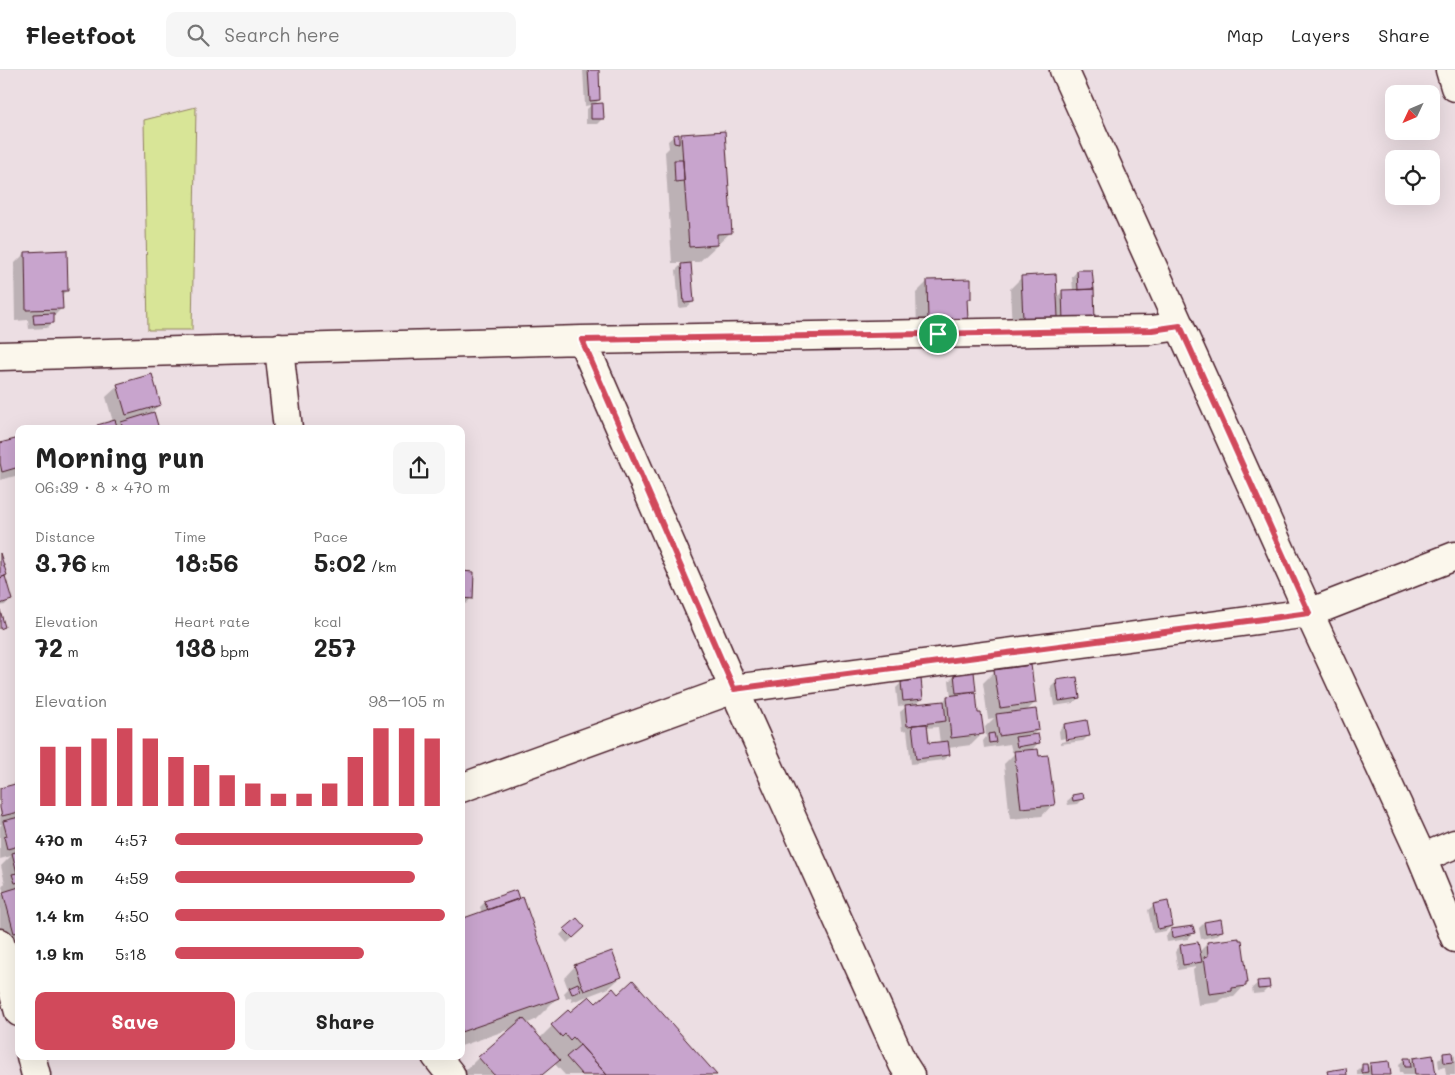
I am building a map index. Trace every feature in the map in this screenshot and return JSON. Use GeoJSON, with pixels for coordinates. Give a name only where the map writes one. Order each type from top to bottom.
{"type":"FeatureCollection","features":[{"type":"Feature","properties":{"kind":"street"},"geometry":{"type":"LineString","coordinates":[[1064,70],[1309,613],[1422,858],[1455,938]]}},
{"type":"Feature","properties":{"kind":"street"},"geometry":{"type":"LineString","coordinates":[[1450,70],[1455,87]]}},
{"type":"Feature","properties":{"kind":"street"},"geometry":{"type":"LineString","coordinates":[[0,356],[582,340],[1142,331],[1180,326]]}},
{"type":"Feature","properties":{"kind":"street"},"geometry":{"type":"LineString","coordinates":[[582,340],[734,689],[902,1064],[910,1075]]}},
{"type":"Feature","properties":{"kind":"street"},"geometry":{"type":"LineString","coordinates":[[279,348],[288,425]]}},
{"type":"Feature","properties":{"kind":"street"},"geometry":{"type":"LineString","coordinates":[[465,787],[734,689],[1309,613],[1455,556]]}},
{"type":"Feature","properties":{"kind":"street"},"geometry":{"type":"LineString","coordinates":[[1422,858],[1455,844]]}},
{"type":"Feature","properties":{"kind":"street"},"geometry":{"type":"LineString","coordinates":[[5,950],[15,994]]}},
{"type":"Feature","properties":{"kind":"street"},"geometry":{"type":"LineString","coordinates":[[32,1060],[36,1075]]}},
{"type":"Feature","properties":{"kind":"street"},"geometry":{"type":"LineString","coordinates":[[439,1060],[451,1075]]}},
{"type":"Feature","properties":{"kind":"green space"},"geometry":{"type":"Polygon","coordinates":[[[196,107],[192,330],[148,330],[144,120],[196,107]]]}},
{"type":"Feature","properties":{"kind":"building"},"geometry":{"type":"Polygon","coordinates":[[[588,70],[599,70],[600,100],[590,101],[588,70]]]}},
{"type":"Feature","properties":{"kind":"building"},"geometry":{"type":"Polygon","coordinates":[[[603,103],[604,119],[591,119],[591,104],[603,103]]]}},
{"type":"Feature","properties":{"kind":"building"},"geometry":{"type":"Polygon","coordinates":[[[725,131],[732,233],[717,234],[717,245],[689,247],[681,134],[725,131]]]}},
{"type":"Feature","properties":{"kind":"building"},"geometry":{"type":"Polygon","coordinates":[[[679,134],[679,144],[674,143],[673,135],[679,134]]]}},
{"type":"Feature","properties":{"kind":"building"},"geometry":{"type":"Polygon","coordinates":[[[674,160],[683,160],[684,181],[675,182],[674,160]]]}},
{"type":"Feature","properties":{"kind":"building"},"geometry":{"type":"Polygon","coordinates":[[[67,250],[68,291],[62,291],[63,309],[26,310],[25,252],[67,250]]]}},
{"type":"Feature","properties":{"kind":"building"},"geometry":{"type":"Polygon","coordinates":[[[691,263],[694,302],[684,303],[681,264],[691,263]]]}},
{"type":"Feature","properties":{"kind":"building"},"geometry":{"type":"Polygon","coordinates":[[[1077,270],[1092,270],[1094,289],[1078,290],[1077,270]]]}},
{"type":"Feature","properties":{"kind":"building"},"geometry":{"type":"Polygon","coordinates":[[[1056,274],[1058,317],[1023,319],[1021,276],[1056,274]]]}},
{"type":"Feature","properties":{"kind":"building"},"geometry":{"type":"Polygon","coordinates":[[[971,279],[971,299],[967,299],[968,320],[928,320],[927,280],[971,279]]]}},
{"type":"Feature","properties":{"kind":"building"},"geometry":{"type":"Polygon","coordinates":[[[1094,289],[1095,321],[1063,322],[1062,290],[1094,289]]]}},
{"type":"Feature","properties":{"kind":"building"},"geometry":{"type":"Polygon","coordinates":[[[54,313],[54,323],[34,324],[33,314],[54,313]]]}},
{"type":"Feature","properties":{"kind":"building"},"geometry":{"type":"Polygon","coordinates":[[[152,374],[161,405],[126,415],[117,384],[152,374]]]}},
{"type":"Feature","properties":{"kind":"building"},"geometry":{"type":"Polygon","coordinates":[[[154,412],[158,425],[122,425],[121,422],[154,412]]]}},
{"type":"Feature","properties":{"kind":"building"},"geometry":{"type":"Polygon","coordinates":[[[115,420],[117,425],[97,425],[115,420]]]}},
{"type":"Feature","properties":{"kind":"building"},"geometry":{"type":"Polygon","coordinates":[[[15,439],[15,468],[2,472],[0,443],[15,439]]]}},
{"type":"Feature","properties":{"kind":"building"},"geometry":{"type":"Polygon","coordinates":[[[0,553],[7,575],[0,578],[0,553]]]}},
{"type":"Feature","properties":{"kind":"building"},"geometry":{"type":"Polygon","coordinates":[[[465,571],[474,572],[473,599],[465,598],[465,571]]]}},
{"type":"Feature","properties":{"kind":"building"},"geometry":{"type":"Polygon","coordinates":[[[5,576],[12,600],[0,604],[0,578],[5,576]]]}},
{"type":"Feature","properties":{"kind":"building"},"geometry":{"type":"Polygon","coordinates":[[[0,610],[5,627],[0,629],[0,610]]]}},
{"type":"Feature","properties":{"kind":"building"},"geometry":{"type":"Polygon","coordinates":[[[1031,665],[1036,703],[1000,708],[994,670],[1031,665]]]}},
{"type":"Feature","properties":{"kind":"building"},"geometry":{"type":"Polygon","coordinates":[[[974,672],[976,691],[956,693],[954,674],[974,672]]]}},
{"type":"Feature","properties":{"kind":"building"},"geometry":{"type":"Polygon","coordinates":[[[1077,677],[1080,698],[1059,701],[1056,680],[1077,677]]]}},
{"type":"Feature","properties":{"kind":"building"},"geometry":{"type":"Polygon","coordinates":[[[921,679],[923,699],[903,701],[901,682],[921,679]]]}},
{"type":"Feature","properties":{"kind":"building"},"geometry":{"type":"Polygon","coordinates":[[[976,692],[978,713],[981,713],[984,734],[951,738],[947,696],[976,692]]]}},
{"type":"Feature","properties":{"kind":"building"},"geometry":{"type":"Polygon","coordinates":[[[944,701],[946,721],[907,726],[905,705],[944,701]]]}},
{"type":"Feature","properties":{"kind":"building"},"geometry":{"type":"Polygon","coordinates":[[[1036,709],[1039,730],[999,736],[996,714],[1036,709]]]}},
{"type":"Feature","properties":{"kind":"building"},"geometry":{"type":"Polygon","coordinates":[[[1087,720],[1090,736],[1066,740],[1064,724],[1087,720]]]}},
{"type":"Feature","properties":{"kind":"building"},"geometry":{"type":"Polygon","coordinates":[[[927,724],[929,743],[948,741],[950,755],[916,759],[912,725],[927,724]]]}},
{"type":"Feature","properties":{"kind":"building"},"geometry":{"type":"Polygon","coordinates":[[[994,733],[996,742],[989,743],[988,734],[994,733]]]}},
{"type":"Feature","properties":{"kind":"building"},"geometry":{"type":"Polygon","coordinates":[[[1038,734],[1040,743],[1017,747],[1015,737],[1038,734]]]}},
{"type":"Feature","properties":{"kind":"building"},"geometry":{"type":"Polygon","coordinates":[[[1038,749],[1039,756],[1048,755],[1055,805],[1021,808],[1014,751],[1038,749]]]}},
{"type":"Feature","properties":{"kind":"building"},"geometry":{"type":"Polygon","coordinates":[[[15,784],[15,813],[2,816],[0,788],[15,784]]]}},
{"type":"Feature","properties":{"kind":"building"},"geometry":{"type":"Polygon","coordinates":[[[1083,793],[1084,799],[1073,801],[1072,795],[1083,793]]]}},
{"type":"Feature","properties":{"kind":"building"},"geometry":{"type":"Polygon","coordinates":[[[15,818],[15,847],[7,849],[4,837],[7,836],[3,821],[15,818]]]}},
{"type":"Feature","properties":{"kind":"building"},"geometry":{"type":"Polygon","coordinates":[[[15,852],[15,865],[12,853],[15,852]]]}},
{"type":"Feature","properties":{"kind":"building"},"geometry":{"type":"Polygon","coordinates":[[[15,888],[15,933],[14,933],[3,892],[15,888]]]}},
{"type":"Feature","properties":{"kind":"building"},"geometry":{"type":"Polygon","coordinates":[[[516,890],[519,899],[488,910],[484,901],[516,890]]]}},
{"type":"Feature","properties":{"kind":"building"},"geometry":{"type":"Polygon","coordinates":[[[523,897],[559,998],[465,1031],[465,918],[523,897]]]}},
{"type":"Feature","properties":{"kind":"building"},"geometry":{"type":"Polygon","coordinates":[[[1168,901],[1173,926],[1158,929],[1153,904],[1168,901]]]}},
{"type":"Feature","properties":{"kind":"building"},"geometry":{"type":"Polygon","coordinates":[[[577,918],[585,927],[573,938],[564,929],[577,918]]]}},
{"type":"Feature","properties":{"kind":"building"},"geometry":{"type":"Polygon","coordinates":[[[1221,919],[1223,931],[1206,934],[1204,922],[1221,919]]]}},
{"type":"Feature","properties":{"kind":"building"},"geometry":{"type":"Polygon","coordinates":[[[1193,926],[1195,933],[1172,938],[1171,929],[1193,926]]]}},
{"type":"Feature","properties":{"kind":"building"},"geometry":{"type":"Polygon","coordinates":[[[1239,938],[1239,940],[1242,940],[1248,983],[1246,983],[1246,986],[1232,988],[1232,991],[1209,994],[1204,957],[1208,956],[1207,942],[1239,938]]]}},
{"type":"Feature","properties":{"kind":"building"},"geometry":{"type":"Polygon","coordinates":[[[1198,942],[1202,962],[1183,965],[1180,945],[1198,942]]]}},
{"type":"Feature","properties":{"kind":"building"},"geometry":{"type":"Polygon","coordinates":[[[612,951],[622,977],[584,991],[574,965],[612,951]]]}},
{"type":"Feature","properties":{"kind":"building"},"geometry":{"type":"Polygon","coordinates":[[[633,980],[717,1075],[607,1075],[573,1037],[570,1040],[565,1034],[562,1037],[551,1025],[568,1010],[570,1012],[589,996],[596,1003],[613,988],[618,994],[633,980]]]}},
{"type":"Feature","properties":{"kind":"building"},"geometry":{"type":"Polygon","coordinates":[[[1269,980],[1270,988],[1258,989],[1257,981],[1269,980]]]}},
{"type":"Feature","properties":{"kind":"building"},"geometry":{"type":"Polygon","coordinates":[[[578,983],[581,991],[572,994],[569,987],[578,983]]]}},
{"type":"Feature","properties":{"kind":"building"},"geometry":{"type":"Polygon","coordinates":[[[523,1018],[560,1060],[542,1075],[494,1075],[478,1057],[523,1018]]]}},
{"type":"Feature","properties":{"kind":"building"},"geometry":{"type":"Polygon","coordinates":[[[580,1045],[607,1075],[582,1075],[566,1057],[580,1045]]]}},
{"type":"Feature","properties":{"kind":"building"},"geometry":{"type":"Polygon","coordinates":[[[1452,1052],[1453,1062],[1444,1063],[1443,1053],[1452,1052]]]}},
{"type":"Feature","properties":{"kind":"building"},"geometry":{"type":"Polygon","coordinates":[[[1433,1055],[1436,1075],[1415,1075],[1413,1058],[1433,1055]]]}},
{"type":"Feature","properties":{"kind":"building"},"geometry":{"type":"Polygon","coordinates":[[[1404,1058],[1410,1058],[1411,1067],[1405,1067],[1404,1058]]]}},
{"type":"Feature","properties":{"kind":"building"},"geometry":{"type":"Polygon","coordinates":[[[1389,1061],[1391,1075],[1371,1075],[1370,1063],[1389,1061]]]}},
{"type":"Feature","properties":{"kind":"building"},"geometry":{"type":"Polygon","coordinates":[[[1362,1064],[1367,1064],[1368,1072],[1362,1073],[1362,1064]]]}},
{"type":"Feature","properties":{"kind":"building"},"geometry":{"type":"Polygon","coordinates":[[[1346,1068],[1347,1075],[1328,1075],[1327,1071],[1346,1068]]]}},
{"type":"Feature","properties":{"kind":"route"},"geometry":{"type":"LineString","coordinates":[[1180,326],[1309,613],[734,689],[582,340],[938,334],[1152,330],[1180,326]]}}]}
